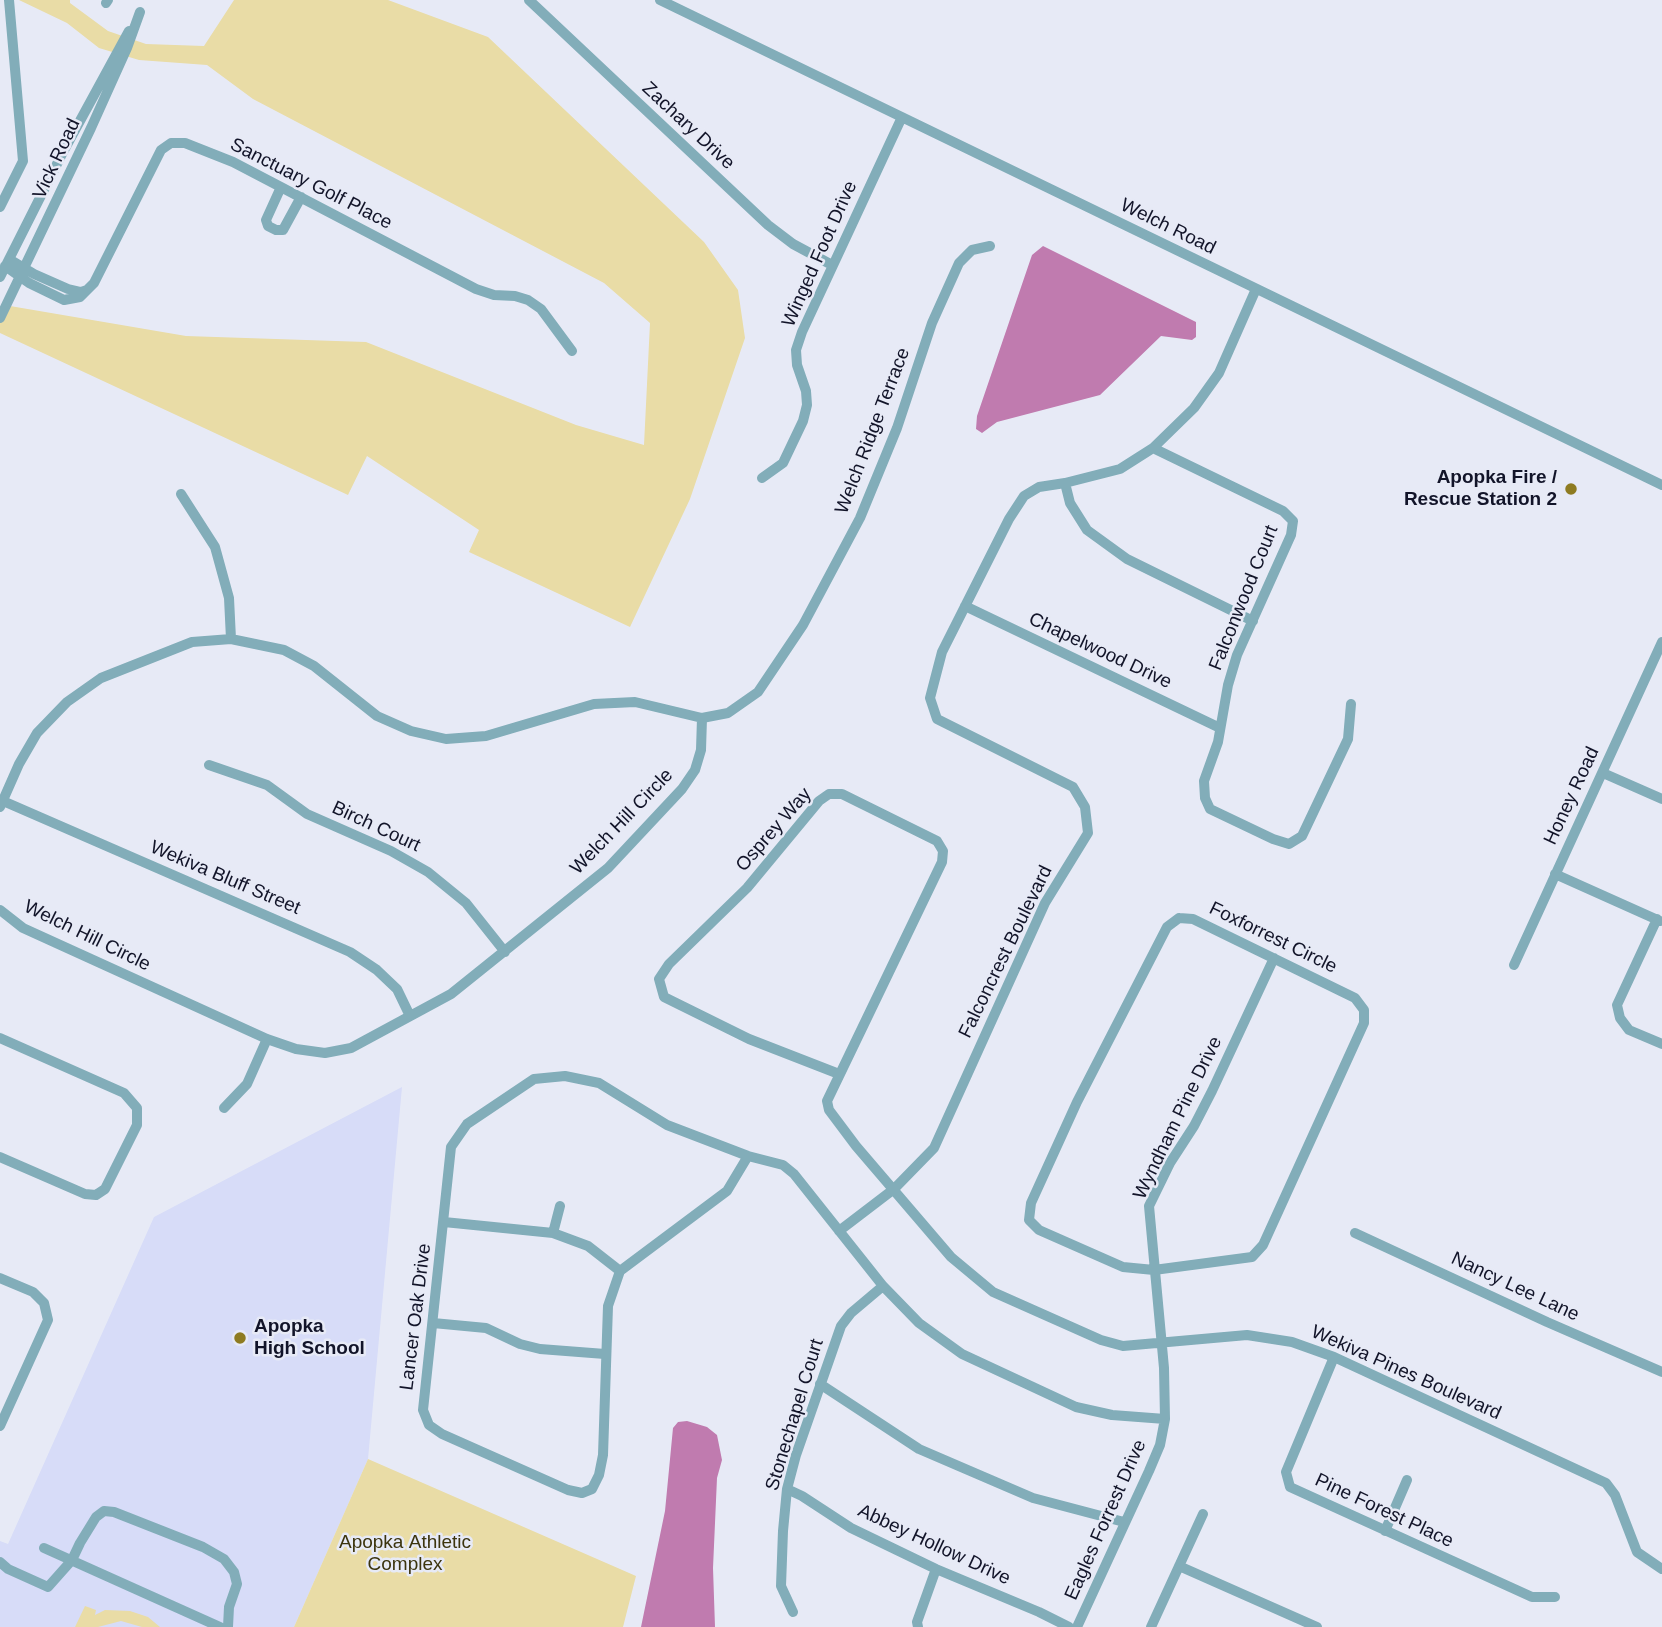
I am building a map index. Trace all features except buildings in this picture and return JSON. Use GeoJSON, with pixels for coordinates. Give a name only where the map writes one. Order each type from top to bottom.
{"type":"FeatureCollection","features":[{"type":"Feature","properties":{"kind":"street"},"geometry":{"type":"LineString","coordinates":[[0,207],[23,161],[9,0]]}},
{"type":"Feature","properties":{"kind":"street","name":"Vick Road"},"geometry":{"type":"LineString","coordinates":[[0,277],[106,71],[146,0]]}},
{"type":"Feature","properties":{"kind":"street","name":"Zachary Drive"},"geometry":{"type":"LineString","coordinates":[[529,0],[768,225],[793,244],[832,265]]}},
{"type":"Feature","properties":{"kind":"street","name":"Welch Road"},"geometry":{"type":"LineString","coordinates":[[660,0],[1662,485]]}},
{"type":"Feature","properties":{"kind":"street","name":"Vick Road"},"geometry":{"type":"LineString","coordinates":[[0,318],[127,48],[140,12]]}},
{"type":"Feature","properties":{"kind":"street","name":"Winged Foot Drive"},"geometry":{"type":"LineString","coordinates":[[762,478],[783,463],[803,421],[807,405],[806,391],[797,365],[796,350],[832,265],[902,117]]}},
{"type":"Feature","properties":{"kind":"street","name":"Sanctuary Golf Place"},"geometry":{"type":"LineString","coordinates":[[88,290],[94,284],[161,150],[171,143],[185,143],[233,162],[476,289],[494,295],[528,300],[541,309],[572,351]]}},
{"type":"Feature","properties":{"kind":"street"},"geometry":{"type":"LineString","coordinates":[[281,187],[266,220],[268,226],[283,230],[301,197]]}},
{"type":"Feature","properties":{"kind":"street","name":"Welch Ridge Terrace"},"geometry":{"type":"LineString","coordinates":[[702,718],[728,713],[758,692],[803,625],[860,518],[897,428],[932,323],[959,263],[972,250],[989,246]]}},
{"type":"Feature","properties":{"kind":"street"},"geometry":{"type":"LineString","coordinates":[[7,263],[63,287],[80,292],[88,290]]}},
{"type":"Feature","properties":{"kind":"street"},"geometry":{"type":"LineString","coordinates":[[22,271],[29,283],[58,298],[71,300],[88,290]]}},
{"type":"Feature","properties":{"kind":"street"},"geometry":{"type":"LineString","coordinates":[[58,298],[63,287]]}},
{"type":"Feature","properties":{"kind":"street","name":"Falconcrest Boulevard"},"geometry":{"type":"LineString","coordinates":[[839,1231],[894,1189],[934,1148],[951,1105],[1045,903],[1088,833],[1085,807],[1073,787],[937,719],[930,698],[942,652],[1009,519],[1024,496],[1040,487],[1120,469],[1153,448],[1194,408],[1219,373],[1256,289]]}},
{"type":"Feature","properties":{"kind":"street","name":"Falconwood Court"},"geometry":{"type":"LineString","coordinates":[[1153,448],[1283,511],[1293,521],[1291,535],[1237,655],[1219,742],[1205,781],[1205,798],[1210,809],[1289,844],[1302,836],[1348,739],[1351,704]]}},
{"type":"Feature","properties":{"kind":"street"},"geometry":{"type":"LineString","coordinates":[[1065,483],[1070,503],[1087,530],[1127,559],[1253,621]]}},
{"type":"Feature","properties":{"kind":"street"},"geometry":{"type":"LineString","coordinates":[[181,494],[215,547],[229,598],[231,639]]}},
{"type":"Feature","properties":{"kind":"street","name":"Chapelwood Drive"},"geometry":{"type":"LineString","coordinates":[[965,606],[1220,728]]}},
{"type":"Feature","properties":{"kind":"street"},"geometry":{"type":"LineString","coordinates":[[1,804],[37,733],[66,702],[101,678],[192,642],[231,639],[284,650],[314,666],[347,695],[377,716],[411,731],[446,739],[486,736],[594,704],[635,702],[702,718]]}},
{"type":"Feature","properties":{"kind":"street","name":"Honey Road"},"geometry":{"type":"LineString","coordinates":[[1514,965],[1662,642]]}},
{"type":"Feature","properties":{"kind":"street","name":"Welch Hill Circle"},"geometry":{"type":"LineString","coordinates":[[0,910],[23,928],[267,1039],[296,1049],[325,1053],[351,1048],[451,994],[608,868],[682,789],[695,770],[702,718]]}},
{"type":"Feature","properties":{"kind":"street","name":"Birch Court"},"geometry":{"type":"LineString","coordinates":[[209,765],[267,785],[307,814],[391,851],[428,872],[466,903],[505,953]]}},
{"type":"Feature","properties":{"kind":"street"},"geometry":{"type":"LineString","coordinates":[[1603,773],[1662,799]]}},
{"type":"Feature","properties":{"kind":"street","name":"Osprey Way"},"geometry":{"type":"LineString","coordinates":[[839,1074],[749,1038],[664,997],[659,979],[669,964],[747,888],[819,801],[829,794],[842,794],[937,841],[943,850],[942,862],[827,1101],[828,1110],[856,1146]]}},
{"type":"Feature","properties":{"kind":"street","name":"Wekiva Bluff Street"},"geometry":{"type":"LineString","coordinates":[[1,804],[350,951],[377,970],[397,989],[410,1016]]}},
{"type":"Feature","properties":{"kind":"street"},"geometry":{"type":"LineString","coordinates":[[1555,874],[1660,920],[1617,1005],[1620,1018],[1629,1030],[1662,1044]]}},
{"type":"Feature","properties":{"kind":"street","name":"Foxforrest Circle"},"geometry":{"type":"LineString","coordinates":[[1179,918],[1193,919],[1355,998],[1364,1010],[1364,1023],[1263,1245],[1252,1256],[1240,1259],[1154,1270],[1123,1268],[1039,1230],[1029,1220],[1031,1203],[1077,1102],[1167,927],[1179,918]]}},
{"type":"Feature","properties":{"kind":"street","name":"Wyndham Pine Drive"},"geometry":{"type":"LineString","coordinates":[[1161,1344],[1149,1206],[1170,1163],[1212,1091],[1274,958]]}},
{"type":"Feature","properties":{"kind":"street"},"geometry":{"type":"LineString","coordinates":[[0,1038],[124,1093],[137,1108],[137,1125],[105,1189],[96,1195],[85,1194],[0,1157]]}},
{"type":"Feature","properties":{"kind":"street"},"geometry":{"type":"LineString","coordinates":[[224,1108],[247,1084],[267,1039]]}},
{"type":"Feature","properties":{"kind":"street","name":"Lancer Oak Drive"},"geometry":{"type":"LineString","coordinates":[[621,1271],[608,1306],[603,1455],[599,1475],[592,1489],[582,1493],[568,1490],[442,1434],[429,1425],[423,1410],[451,1147],[467,1124],[534,1079],[565,1076],[599,1083],[667,1125],[748,1156],[783,1165],[794,1174],[883,1286],[919,1323],[962,1354],[1076,1407],[1112,1415],[1165,1419]]}},
{"type":"Feature","properties":{"kind":"street","name":"Wekiva Pines Boulevard"},"geometry":{"type":"LineString","coordinates":[[856,1146],[951,1257],[993,1292],[1101,1340],[1123,1346],[1247,1335],[1292,1342],[1334,1357],[1606,1483],[1615,1495],[1637,1552],[1662,1569]]}},
{"type":"Feature","properties":{"kind":"street"},"geometry":{"type":"LineString","coordinates":[[444,1222],[553,1233],[588,1246],[621,1271],[727,1191],[748,1156]]}},
{"type":"Feature","properties":{"kind":"street"},"geometry":{"type":"LineString","coordinates":[[553,1233],[560,1206]]}},
{"type":"Feature","properties":{"kind":"street","name":"Nancy Lee Lane"},"geometry":{"type":"LineString","coordinates":[[1355,1233],[1662,1372]]}},
{"type":"Feature","properties":{"kind":"street"},"geometry":{"type":"LineString","coordinates":[[0,1278],[33,1292],[44,1303],[48,1320],[0,1426]]}},
{"type":"Feature","properties":{"kind":"street","name":"Stonechapel Court"},"geometry":{"type":"LineString","coordinates":[[793,1612],[781,1586],[787,1489],[841,1325],[883,1286]]}},
{"type":"Feature","properties":{"kind":"street"},"geometry":{"type":"LineString","coordinates":[[433,1323],[486,1328],[520,1344],[540,1349],[605,1354]]}},
{"type":"Feature","properties":{"kind":"street","name":"Eagles Forrest Drive"},"geometry":{"type":"LineString","coordinates":[[1077,1627],[1160,1445],[1165,1419],[1166,1387],[1161,1344]]}},
{"type":"Feature","properties":{"kind":"street","name":"Pine Forest Place"},"geometry":{"type":"LineString","coordinates":[[1334,1357],[1286,1472],[1290,1487],[1532,1597],[1555,1597]]}},
{"type":"Feature","properties":{"kind":"street"},"geometry":{"type":"LineString","coordinates":[[820,1384],[919,1449],[1033,1498],[1124,1522]]}},
{"type":"Feature","properties":{"kind":"street"},"geometry":{"type":"LineString","coordinates":[[1385,1531],[1407,1480]]}},
{"type":"Feature","properties":{"kind":"street","name":"Abbey Hollow Drive"},"geometry":{"type":"LineString","coordinates":[[787,1489],[851,1528],[936,1569],[1069,1627]]}},
{"type":"Feature","properties":{"kind":"street"},"geometry":{"type":"LineString","coordinates":[[0,1562],[8,1569],[48,1587],[72,1560],[96,1517],[104,1511],[114,1512],[203,1547],[224,1559],[234,1572],[237,1584],[229,1607],[228,1627]]}},
{"type":"Feature","properties":{"kind":"street"},"geometry":{"type":"LineString","coordinates":[[1150,1627],[1203,1514]]}},
{"type":"Feature","properties":{"kind":"street"},"geometry":{"type":"LineString","coordinates":[[44,1548],[220,1627]]}},
{"type":"Feature","properties":{"kind":"street"},"geometry":{"type":"LineString","coordinates":[[1179,1566],[1317,1627]]}},
{"type":"Feature","properties":{"kind":"street"},"geometry":{"type":"LineString","coordinates":[[918,1627],[917,1622],[936,1569]]}},
{"type":"Feature","properties":{"kind":"shaded area"},"geometry":{"type":"Polygon","coordinates":[[[1043,246],[1196,322],[1196,337],[1192,340],[1161,336],[1100,395],[997,422],[982,433],[976,429],[977,416],[1032,255],[1043,246]]]}},
{"type":"Feature","properties":{"kind":"shaded area","name":"Apopka High School"},"geometry":{"type":"Polygon","coordinates":[[[402,1087],[368,1459],[294,1627],[0,1627],[0,1541],[8,1544],[154,1217],[402,1087]]]}},
{"type":"Feature","properties":{"kind":"shaded area"},"geometry":{"type":"Polygon","coordinates":[[[687,1421],[707,1427],[717,1435],[722,1460],[717,1478],[713,1568],[715,1627],[641,1627],[665,1511],[673,1428],[678,1422],[687,1421]]]}},
{"type":"Feature","properties":{"kind":"green space"},"geometry":{"type":"Polygon","coordinates":[[[19,0],[70,0],[70,3],[108,31],[146,44],[204,46],[234,0],[388,0],[488,37],[704,242],[738,290],[745,338],[690,499],[630,627],[469,552],[479,530],[367,456],[348,495],[0,333],[0,308],[10,306],[186,336],[366,342],[576,425],[644,445],[650,323],[604,283],[253,99],[207,65],[139,60],[99,48],[67,23],[19,0]]]}},
{"type":"Feature","properties":{"kind":"green space","name":"Apopka Athletic Complex"},"geometry":{"type":"Polygon","coordinates":[[[368,1459],[636,1576],[623,1627],[294,1627],[368,1459]]]}},
{"type":"Feature","properties":{"kind":"green space"},"geometry":{"type":"Polygon","coordinates":[[[85,1606],[96,1610],[95,1615],[105,1610],[130,1611],[148,1617],[160,1627],[142,1627],[121,1621],[98,1627],[75,1627],[85,1606]]]}},
{"type":"Feature","properties":{"kind":"place","name":"Apopka Fire / Rescue Station 2"},"geometry":{"type":"Point","coordinates":[1571,489]}},
{"type":"Feature","properties":{"kind":"place","name":"Apopka High School"},"geometry":{"type":"Point","coordinates":[240,1338]}}]}
